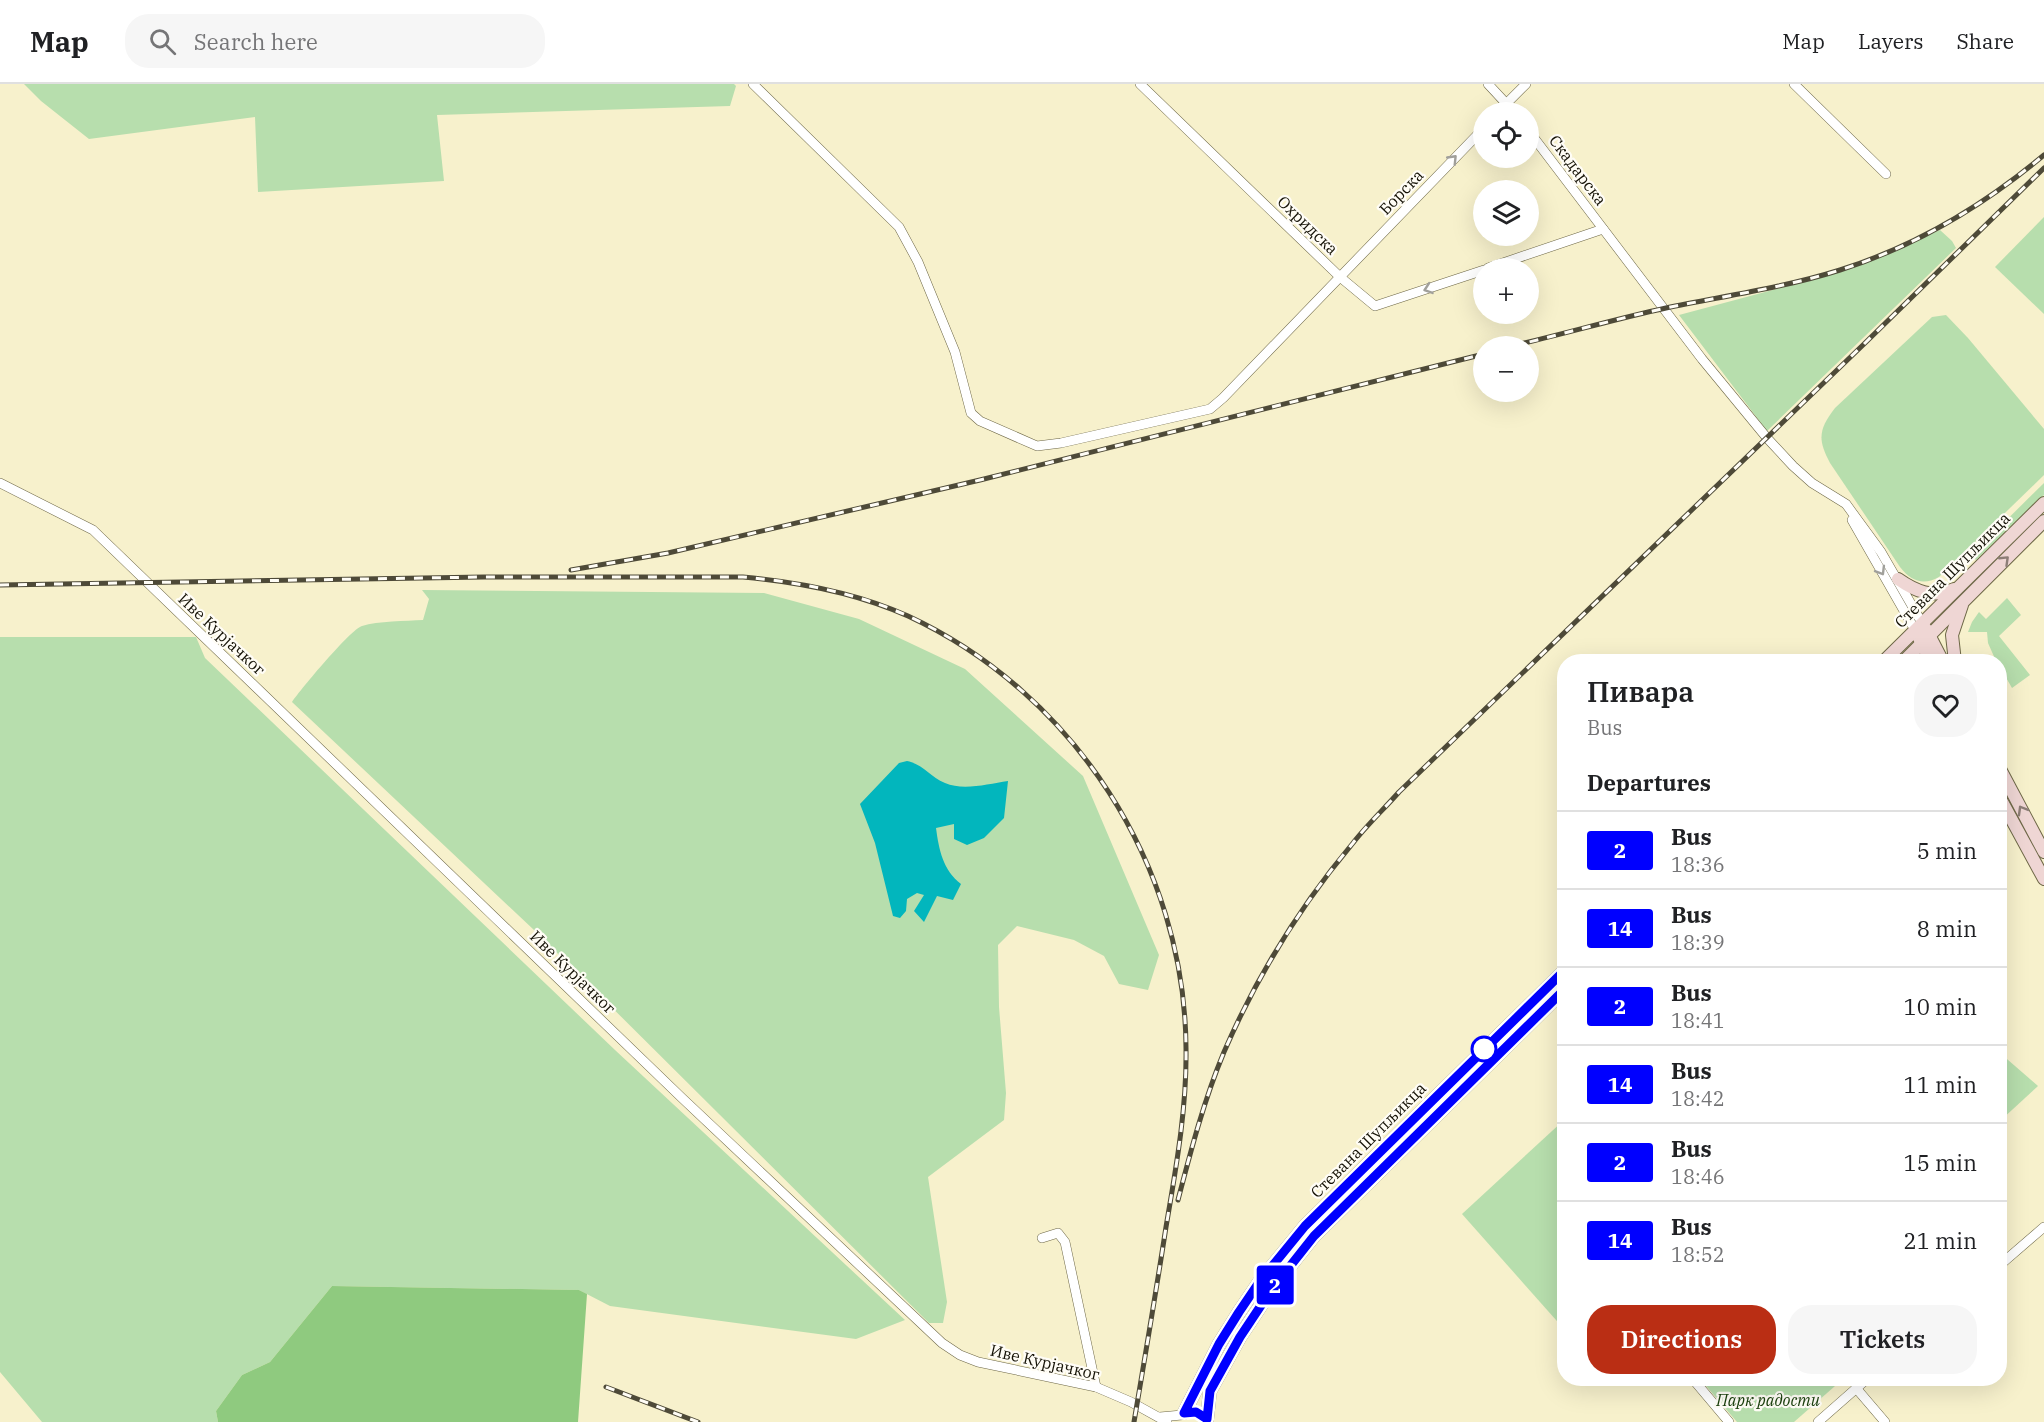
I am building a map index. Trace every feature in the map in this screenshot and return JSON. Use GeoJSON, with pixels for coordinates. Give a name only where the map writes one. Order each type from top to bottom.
{"type":"FeatureCollection","features":[{"type":"Feature","properties":{"kind":"main road","name":"Стевана Шупљикца"},"geometry":{"type":"LineString","coordinates":[[1891,654],[2044,503]]}},
{"type":"Feature","properties":{"kind":"main road","name":"Стевана Шупљикца"},"geometry":{"type":"LineString","coordinates":[[1911,654],[2044,521]]}},
{"type":"Feature","properties":{"kind":"main road"},"geometry":{"type":"LineString","coordinates":[[1898,579],[1926,594],[1947,592],[1960,586]]}},
{"type":"Feature","properties":{"kind":"main road"},"geometry":{"type":"LineString","coordinates":[[1954,654],[1952,635],[1965,598]]}},
{"type":"Feature","properties":{"kind":"main road"},"geometry":{"type":"LineString","coordinates":[[1919,626],[1929,654]]}},
{"type":"Feature","properties":{"kind":"main road"},"geometry":{"type":"LineString","coordinates":[[1925,639],[1937,654]]}},
{"type":"Feature","properties":{"kind":"main road"},"geometry":{"type":"LineString","coordinates":[[2007,782],[2044,852]]}},
{"type":"Feature","properties":{"kind":"main road"},"geometry":{"type":"LineString","coordinates":[[2007,811],[2044,879]]}},
{"type":"Feature","properties":{"kind":"main road","name":"Стевана Шупљикца"},"geometry":{"type":"LineString","coordinates":[[1181,1417],[1219,1344],[1239,1312],[1260,1281],[1298,1234],[1557,978]]}},
{"type":"Feature","properties":{"kind":"main road","name":"Стевана Шупљикца"},"geometry":{"type":"LineString","coordinates":[[1207,1421],[1207,1401],[1212,1385],[1255,1313],[1308,1244],[1337,1212],[1557,997]]}},
{"type":"Feature","properties":{"kind":"main road"},"geometry":{"type":"LineString","coordinates":[[1181,1417],[1196,1412],[1207,1421]]}},
{"type":"Feature","properties":{"kind":"street","name":"Борска"},"geometry":{"type":"LineString","coordinates":[[753,84],[898,227],[918,262],[955,352],[971,413],[980,421],[1037,446],[1061,443],[1210,409],[1473,139]]}},
{"type":"Feature","properties":{"kind":"street","name":"Охридска"},"geometry":{"type":"LineString","coordinates":[[1140,84],[1340,277],[1375,306],[1473,274]]}},
{"type":"Feature","properties":{"kind":"street"},"geometry":{"type":"LineString","coordinates":[[1488,84],[1506,102]]}},
{"type":"Feature","properties":{"kind":"street"},"geometry":{"type":"LineString","coordinates":[[1508,102],[1526,84]]}},
{"type":"Feature","properties":{"kind":"street"},"geometry":{"type":"LineString","coordinates":[[1794,84],[1886,174]]}},
{"type":"Feature","properties":{"kind":"street","name":"Скадарска"},"geometry":{"type":"LineString","coordinates":[[1539,145],[1726,389],[1767,438],[1812,483],[1846,504]]}},
{"type":"Feature","properties":{"kind":"street"},"geometry":{"type":"LineString","coordinates":[[1517,258],[1603,229]]}},
{"type":"Feature","properties":{"kind":"street","name":"Иве Курјачког"},"geometry":{"type":"LineString","coordinates":[[0,483],[93,530],[103,538],[146,583],[682,1098],[942,1343],[960,1355],[978,1362],[1096,1387],[1163,1419]]}},
{"type":"Feature","properties":{"kind":"street"},"geometry":{"type":"LineString","coordinates":[[1846,504],[1898,579],[1919,626]]}},
{"type":"Feature","properties":{"kind":"street"},"geometry":{"type":"LineString","coordinates":[[1846,504],[1860,535],[1919,626]]}},
{"type":"Feature","properties":{"kind":"street"},"geometry":{"type":"LineString","coordinates":[[2007,1259],[2044,1227]]}},
{"type":"Feature","properties":{"kind":"street"},"geometry":{"type":"LineString","coordinates":[[1042,1238],[1058,1233],[1065,1242],[1096,1387]]}},
{"type":"Feature","properties":{"kind":"street"},"geometry":{"type":"LineString","coordinates":[[1699,1386],[1729,1422]]}},
{"type":"Feature","properties":{"kind":"street"},"geometry":{"type":"LineString","coordinates":[[1818,1422],[1858,1386]]}},
{"type":"Feature","properties":{"kind":"street"},"geometry":{"type":"LineString","coordinates":[[1856,1388],[1885,1422]]}},
{"type":"Feature","properties":{"kind":"street"},"geometry":{"type":"LineString","coordinates":[[1163,1419],[1181,1417]]}},
{"type":"Feature","properties":{"kind":"green space"},"geometry":{"type":"Polygon","coordinates":[[[24,84],[734,84],[736,86],[730,106],[437,115],[444,181],[258,192],[255,117],[89,139],[41,101],[24,84]]]}},
{"type":"Feature","properties":{"kind":"green space"},"geometry":{"type":"Polygon","coordinates":[[[2044,217],[2044,314],[1995,267],[2044,217]]]}},
{"type":"Feature","properties":{"kind":"green space"},"geometry":{"type":"Polygon","coordinates":[[[1940,230],[1956,248],[1767,431],[1679,315],[1825,276],[1860,264],[1940,230]]]}},
{"type":"Feature","properties":{"kind":"green space"},"geometry":{"type":"Polygon","coordinates":[[[1946,315],[2044,429],[2044,475],[1939,577],[1928,581],[1918,581],[1908,576],[1900,567],[1830,463],[1823,447],[1822,434],[1835,408],[1932,317],[1946,315]]]}},
{"type":"Feature","properties":{"kind":"green space"},"geometry":{"type":"Polygon","coordinates":[[[2044,483],[2044,495],[1976,560],[1971,555],[2044,483]]]}},
{"type":"Feature","properties":{"kind":"green space"},"geometry":{"type":"Polygon","coordinates":[[[422,590],[764,593],[859,619],[965,669],[1083,776],[1159,955],[1148,990],[1119,984],[1104,956],[1074,940],[1017,926],[998,945],[999,1007],[1006,1093],[1004,1120],[928,1177],[947,1302],[943,1323],[929,1323],[534,930],[292,702],[326,660],[362,626],[423,620],[429,599],[422,590]]]}},
{"type":"Feature","properties":{"kind":"green space"},"geometry":{"type":"Polygon","coordinates":[[[2007,598],[2021,615],[1999,636],[2030,675],[2012,688],[2007,679],[2007,654],[1993,654],[1988,643],[1987,632],[1968,632],[1979,612],[1986,619],[2007,598]]]}},
{"type":"Feature","properties":{"kind":"green space"},"geometry":{"type":"Polygon","coordinates":[[[0,637],[196,637],[205,658],[615,1050],[905,1320],[856,1339],[610,1306],[579,1290],[332,1286],[270,1362],[242,1375],[216,1411],[218,1422],[42,1422],[0,1372],[0,637]]]}},
{"type":"Feature","properties":{"kind":"green space"},"geometry":{"type":"Polygon","coordinates":[[[2007,1059],[2038,1086],[2007,1115],[2007,1059]]]}},
{"type":"Feature","properties":{"kind":"green space"},"geometry":{"type":"Polygon","coordinates":[[[1557,1126],[1557,1321],[1462,1214],[1557,1126]]]}},
{"type":"Feature","properties":{"kind":"green space"},"geometry":{"type":"Polygon","coordinates":[[[332,1286],[579,1290],[587,1294],[578,1422],[218,1422],[216,1411],[242,1375],[270,1362],[332,1286]]]}},
{"type":"Feature","properties":{"kind":"green space","name":"Парк радости"},"geometry":{"type":"Polygon","coordinates":[[[1706,1386],[1835,1386],[1794,1422],[1737,1422],[1706,1386]]]}},
{"type":"Feature","properties":{"kind":"water"},"geometry":{"type":"Polygon","coordinates":[[[907,761],[952,785],[976,786],[1008,781],[1004,818],[984,838],[967,845],[954,839],[954,824],[936,828],[946,866],[961,884],[953,900],[937,896],[924,922],[914,911],[924,895],[917,893],[907,899],[906,911],[900,918],[893,916],[875,843],[860,804],[899,763],[907,761]]]}},
{"type":"Feature","properties":{"kind":"railway"},"geometry":{"type":"LineString","coordinates":[[1539,339],[1647,312],[1797,282],[1868,260],[1948,223],[1997,191],[2044,155]]}},
{"type":"Feature","properties":{"kind":"railway"},"geometry":{"type":"LineString","coordinates":[[1178,1200],[1210,1088],[1250,997],[1281,943],[1315,891],[1358,836],[1399,792],[2044,168]]}},
{"type":"Feature","properties":{"kind":"railway"},"geometry":{"type":"LineString","coordinates":[[571,570],[668,553],[980,480],[1473,357]]}},
{"type":"Feature","properties":{"kind":"railway"},"geometry":{"type":"LineString","coordinates":[[0,585],[484,577],[743,577],[806,585],[869,601],[908,616],[968,649],[1021,690],[1069,738],[1109,792],[1141,851],[1165,914],[1181,980],[1186,1048],[1183,1115],[1134,1422]]}},
{"type":"Feature","properties":{"kind":"railway"},"geometry":{"type":"LineString","coordinates":[[606,1387],[698,1422]]}},
{"type":"Feature","properties":{"kind":"bus line","name":"2"},"geometry":{"type":"LineString","coordinates":[[1557,978],[1305,1226],[1260,1281],[1239,1312],[1219,1344],[1184,1413],[1192,1411],[1201,1413],[1207,1419],[1207,1401],[1212,1385],[1240,1337],[1272,1289],[1314,1236],[1557,997]]}}]}
